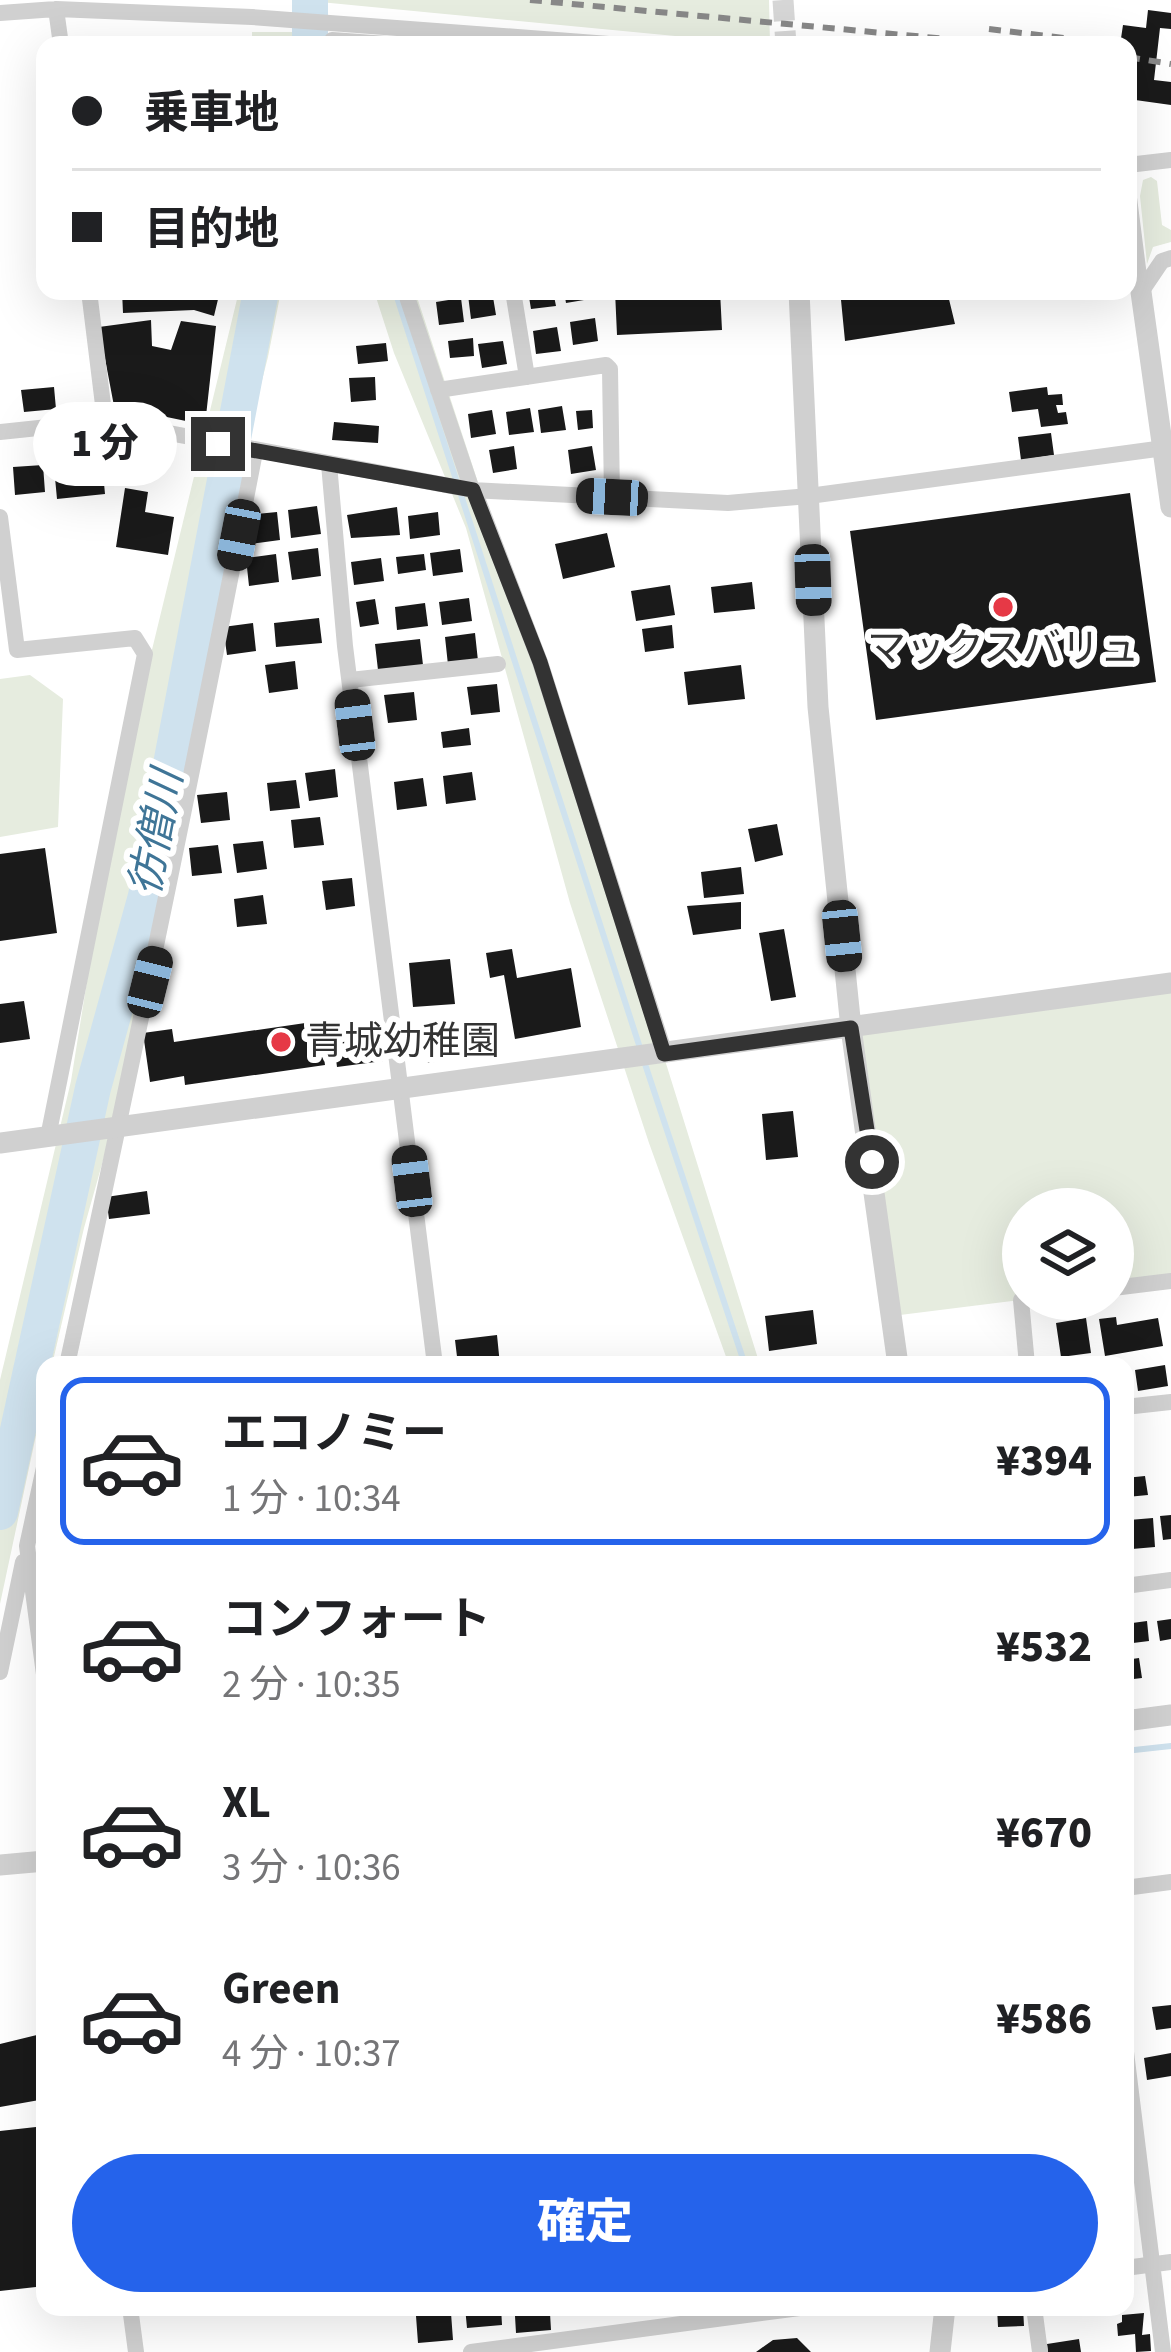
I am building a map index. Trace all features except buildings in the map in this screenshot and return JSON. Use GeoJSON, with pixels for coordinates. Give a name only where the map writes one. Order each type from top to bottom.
{"type":"FeatureCollection","features":[{"type":"Feature","properties":{"kind":"street"},"geometry":{"type":"LineString","coordinates":[[0,13],[56,9],[252,16],[333,21],[440,36]]}},
{"type":"Feature","properties":{"kind":"street"},"geometry":{"type":"LineString","coordinates":[[56,9],[60,36]]}},
{"type":"Feature","properties":{"kind":"street"},"geometry":{"type":"LineString","coordinates":[[1137,164],[1171,160]]}},
{"type":"Feature","properties":{"kind":"street"},"geometry":{"type":"LineString","coordinates":[[1141,292],[1162,262],[1171,258]]}},
{"type":"Feature","properties":{"kind":"street"},"geometry":{"type":"LineString","coordinates":[[1137,261],[1171,506]]}},
{"type":"Feature","properties":{"kind":"street"},"geometry":{"type":"LineString","coordinates":[[90,300],[105,422]]}},
{"type":"Feature","properties":{"kind":"street"},"geometry":{"type":"LineString","coordinates":[[408,300],[473,490],[540,662],[664,1054]]}},
{"type":"Feature","properties":{"kind":"street"},"geometry":{"type":"LineString","coordinates":[[514,300],[526,377]]}},
{"type":"Feature","properties":{"kind":"street"},"geometry":{"type":"LineString","coordinates":[[799,300],[818,707],[851,1028],[897,1356]]}},
{"type":"Feature","properties":{"kind":"street"},"geometry":{"type":"LineString","coordinates":[[438,390],[603,364],[610,368],[612,497]]}},
{"type":"Feature","properties":{"kind":"street"},"geometry":{"type":"LineString","coordinates":[[0,432],[105,422],[473,490],[728,502],[809,496],[1164,448]]}},
{"type":"Feature","properties":{"kind":"street"},"geometry":{"type":"LineString","coordinates":[[69,1356],[158,949],[255,452]]}},
{"type":"Feature","properties":{"kind":"street"},"geometry":{"type":"LineString","coordinates":[[328,464],[350,680],[434,1356]]}},
{"type":"Feature","properties":{"kind":"street"},"geometry":{"type":"LineString","coordinates":[[0,518],[17,650],[135,638],[145,654],[48,1137]]}},
{"type":"Feature","properties":{"kind":"street"},"geometry":{"type":"LineString","coordinates":[[350,680],[498,664]]}},
{"type":"Feature","properties":{"kind":"street"},"geometry":{"type":"LineString","coordinates":[[0,1143],[1171,983]]}},
{"type":"Feature","properties":{"kind":"street"},"geometry":{"type":"LineString","coordinates":[[1134,1285],[1171,1281]]}},
{"type":"Feature","properties":{"kind":"street"},"geometry":{"type":"LineString","coordinates":[[1023,1320],[1026,1356]]}},
{"type":"Feature","properties":{"kind":"street"},"geometry":{"type":"LineString","coordinates":[[1134,1406],[1171,1402]]}},
{"type":"Feature","properties":{"kind":"street"},"geometry":{"type":"LineString","coordinates":[[0,1672],[36,1504]]}},
{"type":"Feature","properties":{"kind":"street"},"geometry":{"type":"LineString","coordinates":[[27,1546],[36,1614]]}},
{"type":"Feature","properties":{"kind":"street"},"geometry":{"type":"LineString","coordinates":[[1134,1585],[1171,1580]]}},
{"type":"Feature","properties":{"kind":"street"},"geometry":{"type":"LineString","coordinates":[[1134,1720],[1171,1715]]}},
{"type":"Feature","properties":{"kind":"street"},"geometry":{"type":"LineString","coordinates":[[0,1865],[36,1862]]}},
{"type":"Feature","properties":{"kind":"street"},"geometry":{"type":"LineString","coordinates":[[1134,1887],[1171,1882]]}},
{"type":"Feature","properties":{"kind":"street"},"geometry":{"type":"LineString","coordinates":[[1134,2096],[1163,2263],[1162,2352]]}},
{"type":"Feature","properties":{"kind":"street"},"geometry":{"type":"LineString","coordinates":[[131,2316],[136,2352]]}},
{"type":"Feature","properties":{"kind":"street"},"geometry":{"type":"LineString","coordinates":[[471,2352],[583,2344],[753,2316]]}},
{"type":"Feature","properties":{"kind":"street"},"geometry":{"type":"LineString","coordinates":[[940,2352],[944,2316]]}},
{"type":"Feature","properties":{"kind":"street"},"geometry":{"type":"LineString","coordinates":[[1035,2316],[1040,2352]]}},
{"type":"Feature","properties":{"kind":"shaded area"},"geometry":{"type":"Polygon","coordinates":[[[299,0],[769,0],[770,36],[676,36],[299,0]]]}},
{"type":"Feature","properties":{"kind":"shaded area"},"geometry":{"type":"Polygon","coordinates":[[[252,32],[320,32],[322,36],[252,36],[252,32]]]}},
{"type":"Feature","properties":{"kind":"shaded area"},"geometry":{"type":"Polygon","coordinates":[[[1143,180],[1157,181],[1162,225],[1171,230],[1171,242],[1153,247],[1147,264],[1140,196],[1143,180]]]}},
{"type":"Feature","properties":{"kind":"shaded area"},"geometry":{"type":"Polygon","coordinates":[[[237,300],[279,300],[242,458],[239,535],[135,1047],[54,1356],[36,1356],[36,1435],[0,1604],[0,1380],[71,1081],[117,794],[237,300]]]}},
{"type":"Feature","properties":{"kind":"shaded area"},"geometry":{"type":"Polygon","coordinates":[[[377,300],[418,300],[606,871],[757,1356],[726,1356],[570,903],[466,528],[377,300]]]}},
{"type":"Feature","properties":{"kind":"shaded area"},"geometry":{"type":"Polygon","coordinates":[[[30,675],[63,699],[58,827],[0,837],[0,679],[30,675]]]}},
{"type":"Feature","properties":{"kind":"shaded area"},"geometry":{"type":"Polygon","coordinates":[[[1171,983],[1171,1281],[1134,1285],[1134,1188],[1002,1188],[1002,1302],[892,1316],[851,1028],[1171,983]]]}},
{"type":"Feature","properties":{"kind":"waterway","name":"彷僧川"},"geometry":{"type":"LineString","coordinates":[[310,0],[310,36]]}},
{"type":"Feature","properties":{"kind":"waterway","name":"彷僧川"},"geometry":{"type":"LineString","coordinates":[[0,1512],[93,1088],[146,896],[259,300]]}},
{"type":"Feature","properties":{"kind":"waterway"},"geometry":{"type":"LineString","coordinates":[[398,300],[640,1048]]}},
{"type":"Feature","properties":{"kind":"waterway"},"geometry":{"type":"LineString","coordinates":[[644,1061],[742,1356]]}},
{"type":"Feature","properties":{"kind":"waterway"},"geometry":{"type":"LineString","coordinates":[[1134,1750],[1171,1746]]}},
{"type":"Feature","properties":{"kind":"tunnel"},"geometry":{"type":"LineString","coordinates":[[783,0],[785,36]]}},
{"type":"Feature","properties":{"kind":"railway"},"geometry":{"type":"LineString","coordinates":[[530,0],[915,36]]}},
{"type":"Feature","properties":{"kind":"railway"},"geometry":{"type":"LineString","coordinates":[[989,29],[1048,36]]}},
{"type":"Feature","properties":{"kind":"railway"},"geometry":{"type":"LineString","coordinates":[[1137,58],[1171,64]]}},
{"type":"Feature","properties":{"kind":"place","name":"マックスバリュ"},"geometry":{"type":"Point","coordinates":[1003,607]}},
{"type":"Feature","properties":{"kind":"place","name":"青城幼稚園"},"geometry":{"type":"Point","coordinates":[281,1042]}},
{"type":"Feature","properties":{"kind":"route"},"geometry":{"type":"LineString","coordinates":[[218,444],[473,490],[540,662],[664,1054],[851,1028],[872,1162]]}}]}
